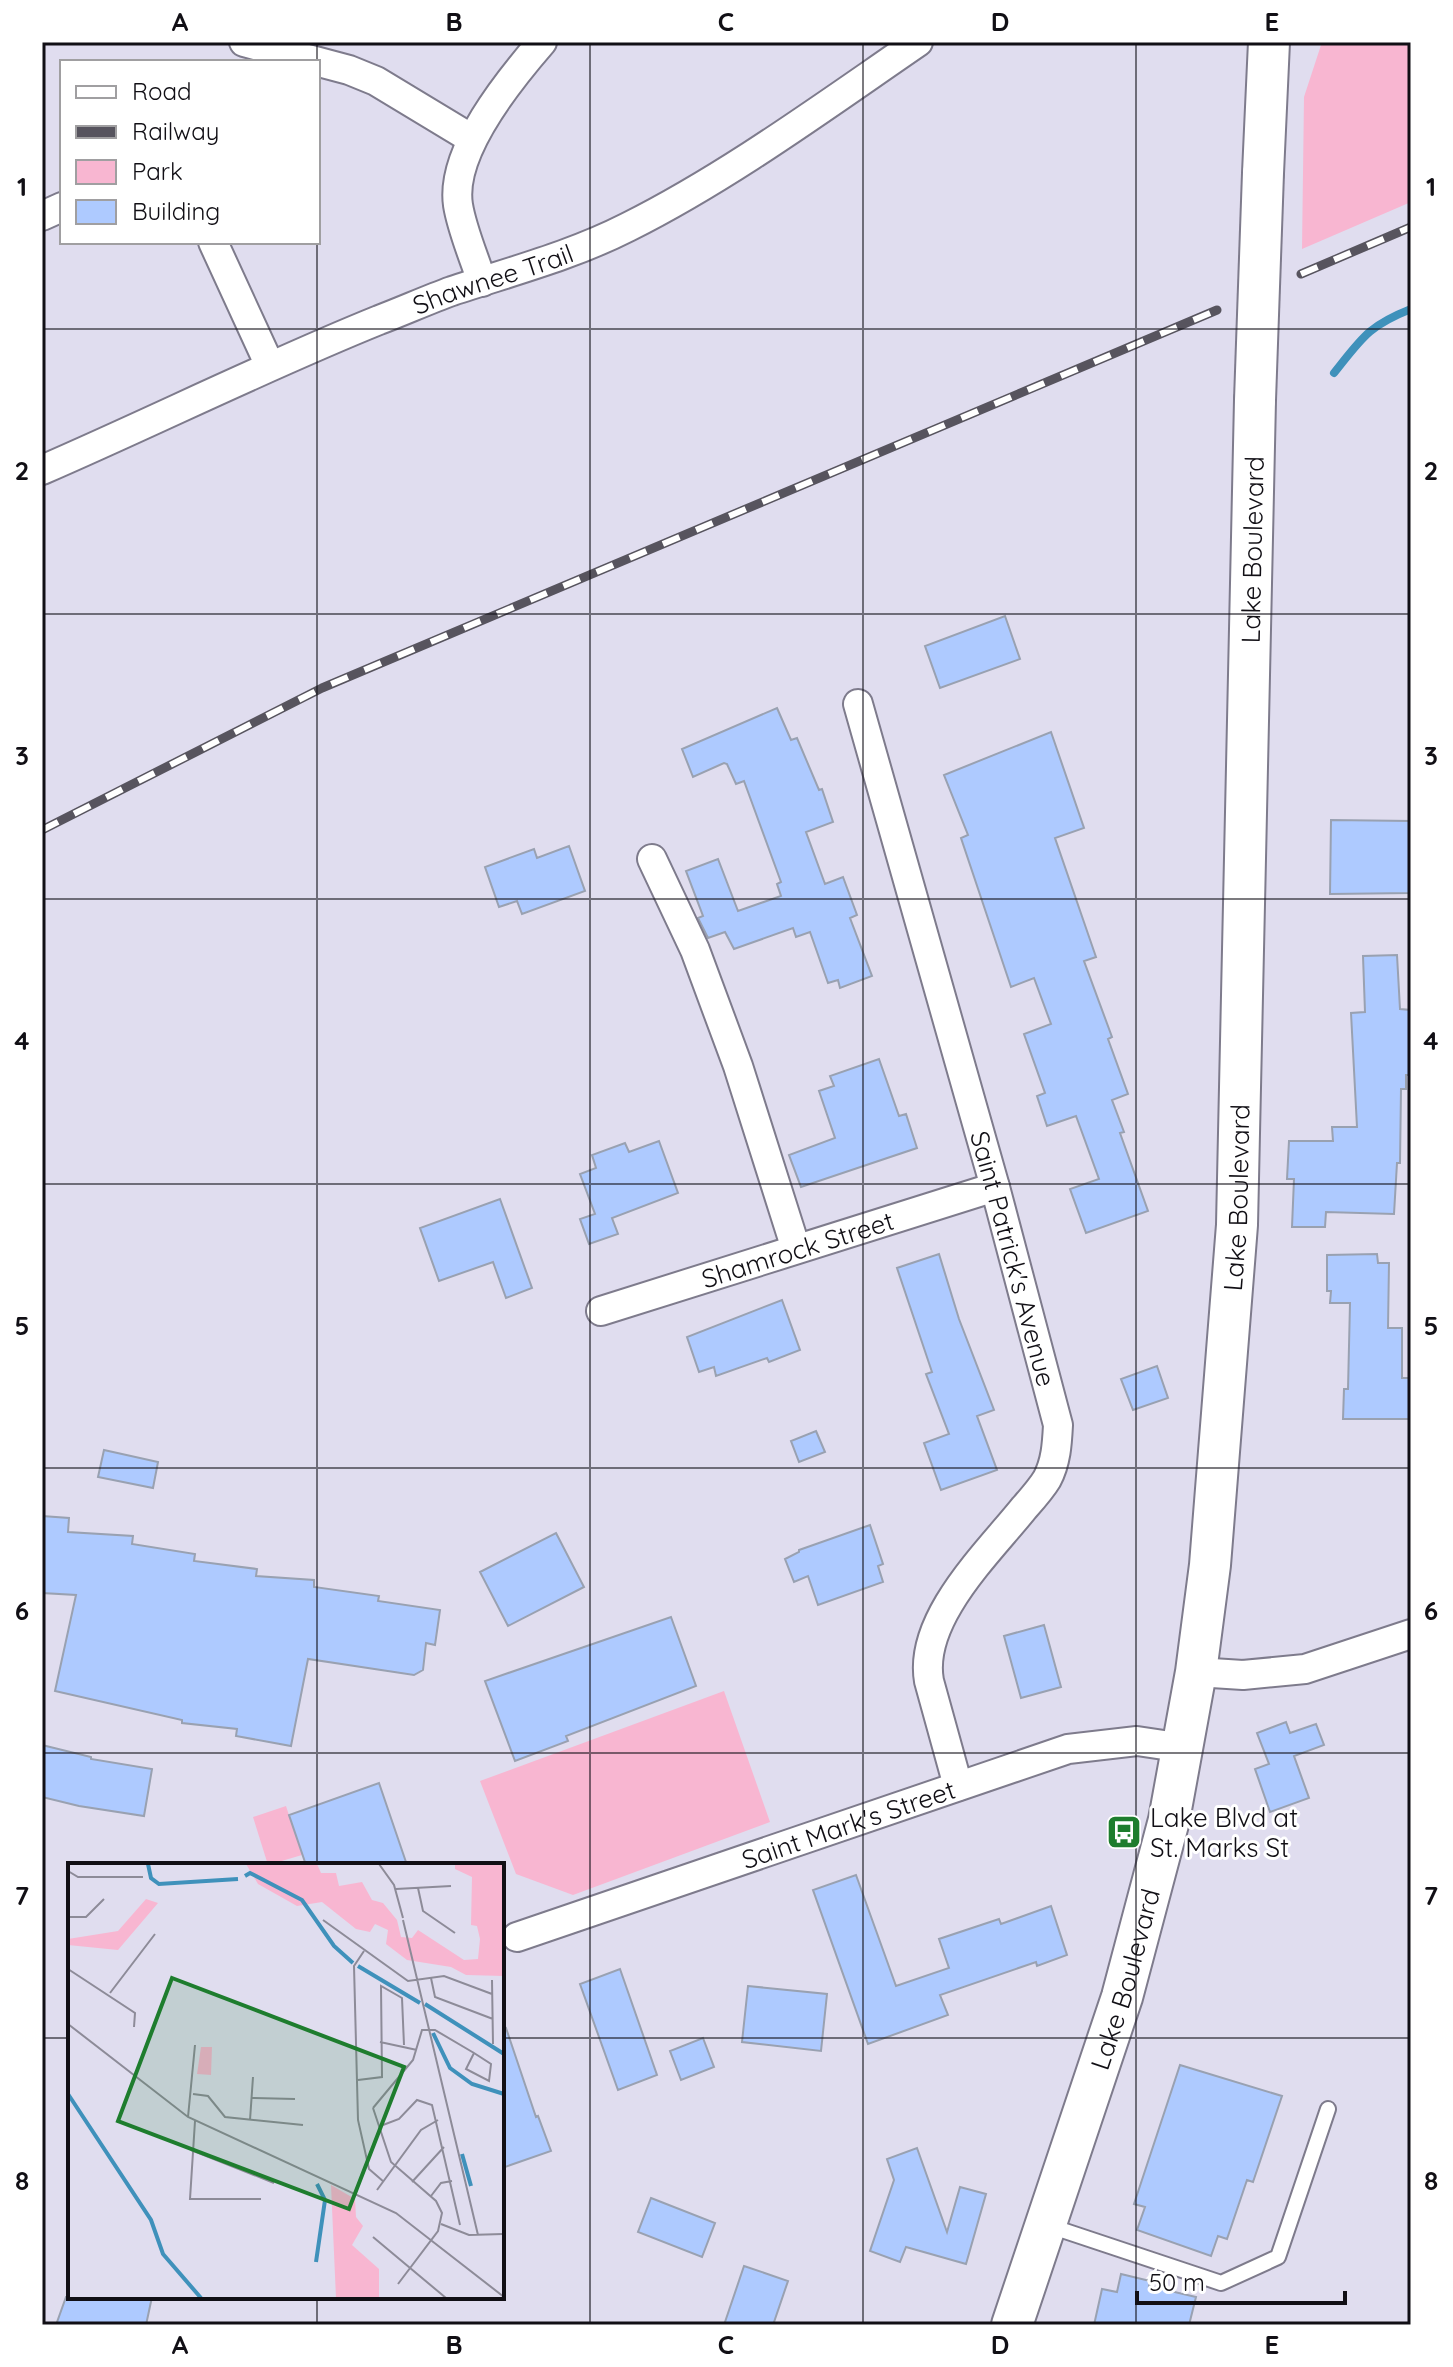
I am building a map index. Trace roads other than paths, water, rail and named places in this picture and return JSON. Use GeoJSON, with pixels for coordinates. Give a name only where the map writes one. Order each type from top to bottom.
{"type":"FeatureCollection","features":[{"type":"Feature","properties":{"kind":"main road","name":"Lake Boulevard"},"geometry":{"type":"LineString","coordinates":[[1012,2325],[1122,1997],[1169,1820],[1184,1748],[1210,1565],[1237,1225],[1255,400],[1269,42]]}},
{"type":"Feature","properties":{"kind":"street"},"geometry":{"type":"LineString","coordinates":[[244,42],[312,60]]}},
{"type":"Feature","properties":{"kind":"street"},"geometry":{"type":"LineString","coordinates":[[482,282],[458,205],[458,181],[472,139],[542,42]]}},
{"type":"Feature","properties":{"kind":"street","name":"Shawnee Trail"},"geometry":{"type":"LineString","coordinates":[[42,470],[353,330],[482,282],[578,251],[642,220],[804,120],[918,42]]}},
{"type":"Feature","properties":{"kind":"street"},"geometry":{"type":"LineString","coordinates":[[320,62],[376,81],[472,139]]}},
{"type":"Feature","properties":{"kind":"street"},"geometry":{"type":"LineString","coordinates":[[214,244],[270,366]]}},
{"type":"Feature","properties":{"kind":"street","name":"Saint Patrick's Avenue"},"geometry":{"type":"LineString","coordinates":[[858,704],[995,1187],[1058,1425],[1052,1467],[1046,1481],[943,1614],[930,1647],[927,1667],[929,1681],[958,1786]]}},
{"type":"Feature","properties":{"kind":"street"},"geometry":{"type":"LineString","coordinates":[[652,859],[695,950],[733,1051],[796,1249]]}},
{"type":"Feature","properties":{"kind":"street","name":"Shamrock Street"},"geometry":{"type":"LineString","coordinates":[[601,1311],[995,1187]]}},
{"type":"Feature","properties":{"kind":"street"},"geometry":{"type":"LineString","coordinates":[[1196,1672],[1243,1675],[1305,1669],[1411,1634]]}},
{"type":"Feature","properties":{"kind":"street","name":"Saint Mark's Street"},"geometry":{"type":"LineString","coordinates":[[517,1937],[1068,1749],[1137,1741],[1184,1748]]}},
{"type":"Feature","properties":{"kind":"lane"},"geometry":{"type":"LineString","coordinates":[[1047,2225],[1221,2283],[1278,2257],[1328,2109]]}},
{"type":"Feature","properties":{"kind":"waterway"},"geometry":{"type":"LineString","coordinates":[[1334,373],[1375,327],[1411,309]]}},
{"type":"Feature","properties":{"kind":"railway"},"geometry":{"type":"LineString","coordinates":[[1301,274],[1411,227]]}},
{"type":"Feature","properties":{"kind":"railway"},"geometry":{"type":"LineString","coordinates":[[42,830],[322,688],[1217,310]]}},
{"type":"Feature","properties":{"kind":"place","name":"Lake Blvd at St. Marks St"},"geometry":{"type":"Point","coordinates":[1124,1832]}}]}
